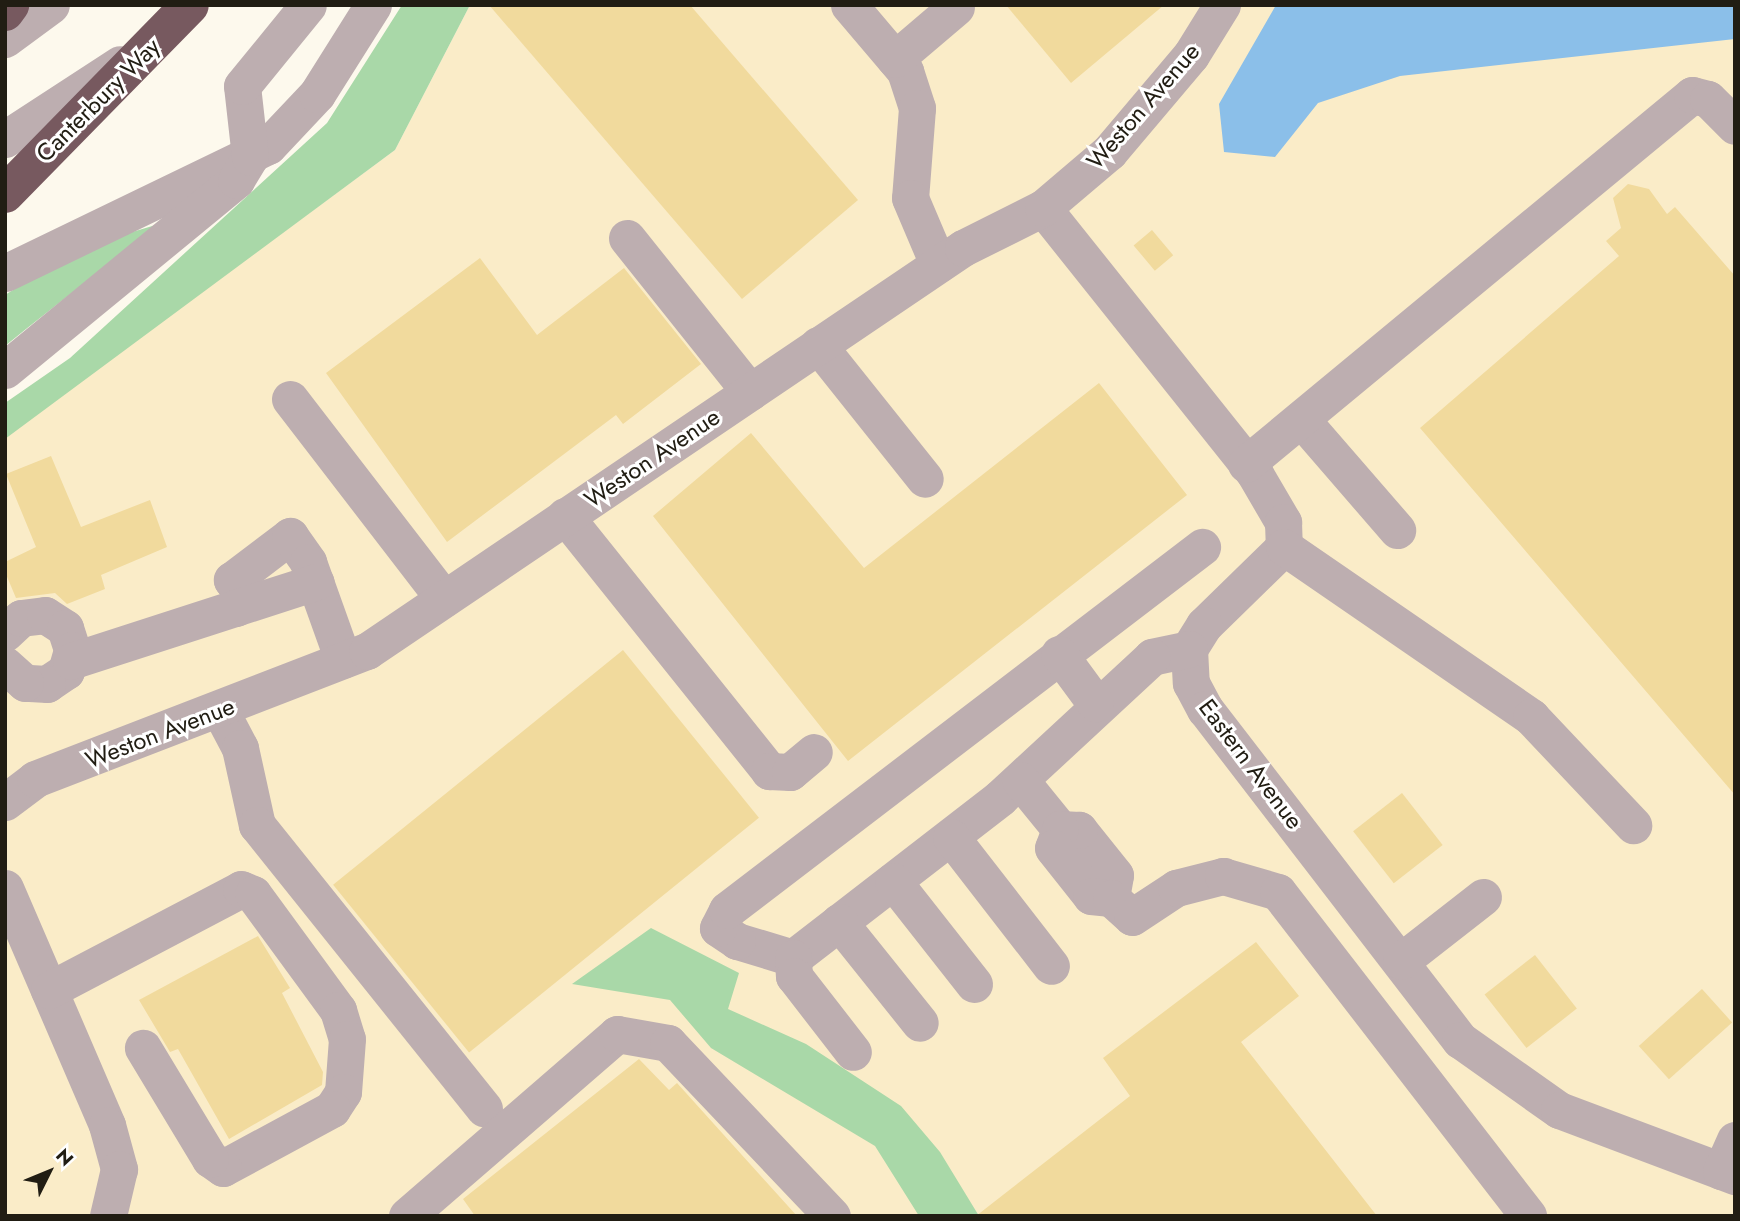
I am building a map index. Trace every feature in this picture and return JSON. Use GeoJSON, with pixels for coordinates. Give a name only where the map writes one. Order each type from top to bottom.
{"type":"FeatureCollection","features":[{"type":"Feature","properties":{"kind":"highway"},"geometry":{"type":"LineString","coordinates":[[5,12],[10,5]]}},
{"type":"Feature","properties":{"kind":"highway","name":"Canterbury Way"},"geometry":{"type":"LineString","coordinates":[[5,194],[190,5]]}},
{"type":"Feature","properties":{"kind":"street"},"geometry":{"type":"LineString","coordinates":[[5,39],[51,5]]}},
{"type":"Feature","properties":{"kind":"street"},"geometry":{"type":"LineString","coordinates":[[250,157],[242,86],[308,5]]}},
{"type":"Feature","properties":{"kind":"street"},"geometry":{"type":"LineString","coordinates":[[5,370],[189,223],[236,180],[250,157],[317,94],[373,5]]}},
{"type":"Feature","properties":{"kind":"street"},"geometry":{"type":"LineString","coordinates":[[849,5],[905,71],[916,108],[901,203],[938,264]]}},
{"type":"Feature","properties":{"kind":"street","name":"Weston Avenue"},"geometry":{"type":"LineString","coordinates":[[5,802],[36,779],[220,710],[343,660],[444,599],[938,264],[1043,208],[1109,152],[1191,55],[1222,5]]}},
{"type":"Feature","properties":{"kind":"street"},"geometry":{"type":"LineString","coordinates":[[895,59],[956,7]]}},
{"type":"Feature","properties":{"kind":"street"},"geometry":{"type":"LineString","coordinates":[[5,138],[157,41]]}},
{"type":"Feature","properties":{"kind":"street"},"geometry":{"type":"LineString","coordinates":[[1246,464],[1692,95],[1708,99],[1735,126]]}},
{"type":"Feature","properties":{"kind":"street"},"geometry":{"type":"LineString","coordinates":[[5,273],[250,157]]}},
{"type":"Feature","properties":{"kind":"street"},"geometry":{"type":"LineString","coordinates":[[793,958],[1020,780],[1096,703],[1152,657],[1189,649],[1204,625],[1284,547],[1283,522],[1246,464],[1043,208]]}},
{"type":"Feature","properties":{"kind":"street"},"geometry":{"type":"LineString","coordinates":[[628,238],[750,392]]}},
{"type":"Feature","properties":{"kind":"street"},"geometry":{"type":"LineString","coordinates":[[818,345],[925,479]]}},
{"type":"Feature","properties":{"kind":"street"},"geometry":{"type":"LineString","coordinates":[[290,399],[444,599]]}},
{"type":"Feature","properties":{"kind":"street"},"geometry":{"type":"LineString","coordinates":[[1301,419],[1397,530]]}},
{"type":"Feature","properties":{"kind":"street"},"geometry":{"type":"LineString","coordinates":[[565,516],[769,771],[781,776],[814,752]]}},
{"type":"Feature","properties":{"kind":"street"},"geometry":{"type":"LineString","coordinates":[[236,608],[240,591],[232,580],[290,536],[316,582],[343,660]]}},
{"type":"Feature","properties":{"kind":"street"},"geometry":{"type":"LineString","coordinates":[[793,958],[725,936],[720,919],[1059,654],[1202,547]]}},
{"type":"Feature","properties":{"kind":"street"},"geometry":{"type":"LineString","coordinates":[[1284,547],[1531,717],[1633,825]]}},
{"type":"Feature","properties":{"kind":"street"},"geometry":{"type":"LineString","coordinates":[[5,665],[15,678],[36,685],[57,679],[71,661],[316,582]]}},
{"type":"Feature","properties":{"kind":"street"},"geometry":{"type":"LineString","coordinates":[[5,634],[33,614],[56,620],[71,638],[71,661]]}},
{"type":"Feature","properties":{"kind":"street","name":"Eastern Avenue"},"geometry":{"type":"LineString","coordinates":[[1189,649],[1191,683],[1205,709],[1460,1040],[1559,1110],[1730,1162]]}},
{"type":"Feature","properties":{"kind":"street"},"geometry":{"type":"LineString","coordinates":[[1059,654],[1096,703]]}},
{"type":"Feature","properties":{"kind":"street"},"geometry":{"type":"LineString","coordinates":[[220,710],[240,748],[257,825],[484,1108]]}},
{"type":"Feature","properties":{"kind":"street"},"geometry":{"type":"LineString","coordinates":[[1020,780],[1060,829],[1053,848],[1091,896],[1111,898],[1132,917],[1176,888],[1223,876],[1278,892],[1528,1216]]}},
{"type":"Feature","properties":{"kind":"street"},"geometry":{"type":"LineString","coordinates":[[951,836],[1051,965]]}},
{"type":"Feature","properties":{"kind":"street"},"geometry":{"type":"LineString","coordinates":[[893,881],[974,984]]}},
{"type":"Feature","properties":{"kind":"street"},"geometry":{"type":"LineString","coordinates":[[5,888],[119,1169],[108,1216]]}},
{"type":"Feature","properties":{"kind":"street"},"geometry":{"type":"LineString","coordinates":[[48,989],[241,889],[253,894],[338,1010],[347,1039],[343,1092],[331,1109],[223,1168],[210,1159],[143,1048]]}},
{"type":"Feature","properties":{"kind":"street"},"geometry":{"type":"LineString","coordinates":[[1401,961],[1483,897]]}},
{"type":"Feature","properties":{"kind":"street"},"geometry":{"type":"LineString","coordinates":[[839,922],[920,1023]]}},
{"type":"Feature","properties":{"kind":"street"},"geometry":{"type":"LineString","coordinates":[[793,958],[794,976],[853,1052]]}},
{"type":"Feature","properties":{"kind":"street"},"geometry":{"type":"LineString","coordinates":[[407,1216],[617,1034],[668,1043],[832,1216]]}},
{"type":"Feature","properties":{"kind":"shaded area"},"geometry":{"type":"Polygon","coordinates":[[[470,5],[1735,5],[1735,1216],[5,1216],[5,437],[395,150],[470,5]]]}},
{"type":"Feature","properties":{"kind":"green space"},"geometry":{"type":"Polygon","coordinates":[[[402,5],[470,5],[395,150],[5,439],[5,403],[70,358],[327,123],[402,5]]]}},
{"type":"Feature","properties":{"kind":"green space"},"geometry":{"type":"Polygon","coordinates":[[[159,224],[5,346],[5,295],[82,247],[159,224]]]}},
{"type":"Feature","properties":{"kind":"green space"},"geometry":{"type":"Polygon","coordinates":[[[651,928],[739,973],[728,1009],[806,1044],[901,1106],[940,1152],[979,1216],[919,1216],[875,1146],[711,1048],[670,1000],[572,984],[651,928]]]}},
{"type":"Feature","properties":{"kind":"water"},"geometry":{"type":"Polygon","coordinates":[[[1276,5],[1735,5],[1735,39],[1400,76],[1318,103],[1275,157],[1224,152],[1219,104],[1276,5]]]}},
{"type":"Feature","properties":{"kind":"building"},"geometry":{"type":"Polygon","coordinates":[[[489,5],[690,5],[858,200],[742,299],[489,5]]]}},
{"type":"Feature","properties":{"kind":"building"},"geometry":{"type":"Polygon","coordinates":[[[1006,5],[1164,5],[1071,83],[1006,5]]]}},
{"type":"Feature","properties":{"kind":"building"},"geometry":{"type":"Polygon","coordinates":[[[1628,184],[1649,189],[1667,214],[1675,207],[1735,276],[1735,795],[1420,428],[1619,256],[1606,241],[1621,228],[1613,198],[1628,184]]]}},
{"type":"Feature","properties":{"kind":"building"},"geometry":{"type":"Polygon","coordinates":[[[1152,230],[1173,255],[1155,271],[1134,245],[1152,230]]]}},
{"type":"Feature","properties":{"kind":"building"},"geometry":{"type":"Polygon","coordinates":[[[480,258],[537,335],[624,268],[701,364],[623,424],[616,415],[447,542],[326,373],[480,258]]]}},
{"type":"Feature","properties":{"kind":"building"},"geometry":{"type":"Polygon","coordinates":[[[1099,383],[1187,495],[848,761],[653,516],[751,433],[864,568],[1099,383]]]}},
{"type":"Feature","properties":{"kind":"building"},"geometry":{"type":"Polygon","coordinates":[[[51,456],[81,527],[150,500],[167,547],[101,575],[105,589],[67,604],[55,593],[16,598],[5,572],[5,562],[36,547],[6,474],[51,456]]]}},
{"type":"Feature","properties":{"kind":"building"},"geometry":{"type":"Polygon","coordinates":[[[623,650],[759,818],[469,1053],[333,885],[623,650]]]}},
{"type":"Feature","properties":{"kind":"building"},"geometry":{"type":"Polygon","coordinates":[[[1402,793],[1443,845],[1394,883],[1353,831],[1402,793]]]}},
{"type":"Feature","properties":{"kind":"building"},"geometry":{"type":"Polygon","coordinates":[[[258,936],[290,988],[282,993],[323,1072],[322,1085],[229,1139],[178,1049],[170,1052],[139,1000],[258,936]]]}},
{"type":"Feature","properties":{"kind":"building"},"geometry":{"type":"Polygon","coordinates":[[[1256,942],[1299,996],[1241,1042],[1377,1216],[976,1216],[1130,1096],[1103,1058],[1256,942]]]}},
{"type":"Feature","properties":{"kind":"building"},"geometry":{"type":"Polygon","coordinates":[[[1535,955],[1577,1009],[1526,1048],[1485,994],[1535,955]]]}},
{"type":"Feature","properties":{"kind":"building"},"geometry":{"type":"Polygon","coordinates":[[[1702,989],[1732,1022],[1669,1079],[1639,1046],[1702,989]]]}},
{"type":"Feature","properties":{"kind":"building"},"geometry":{"type":"Polygon","coordinates":[[[639,1059],[669,1090],[677,1083],[797,1216],[475,1216],[463,1199],[639,1059]]]}}]}
